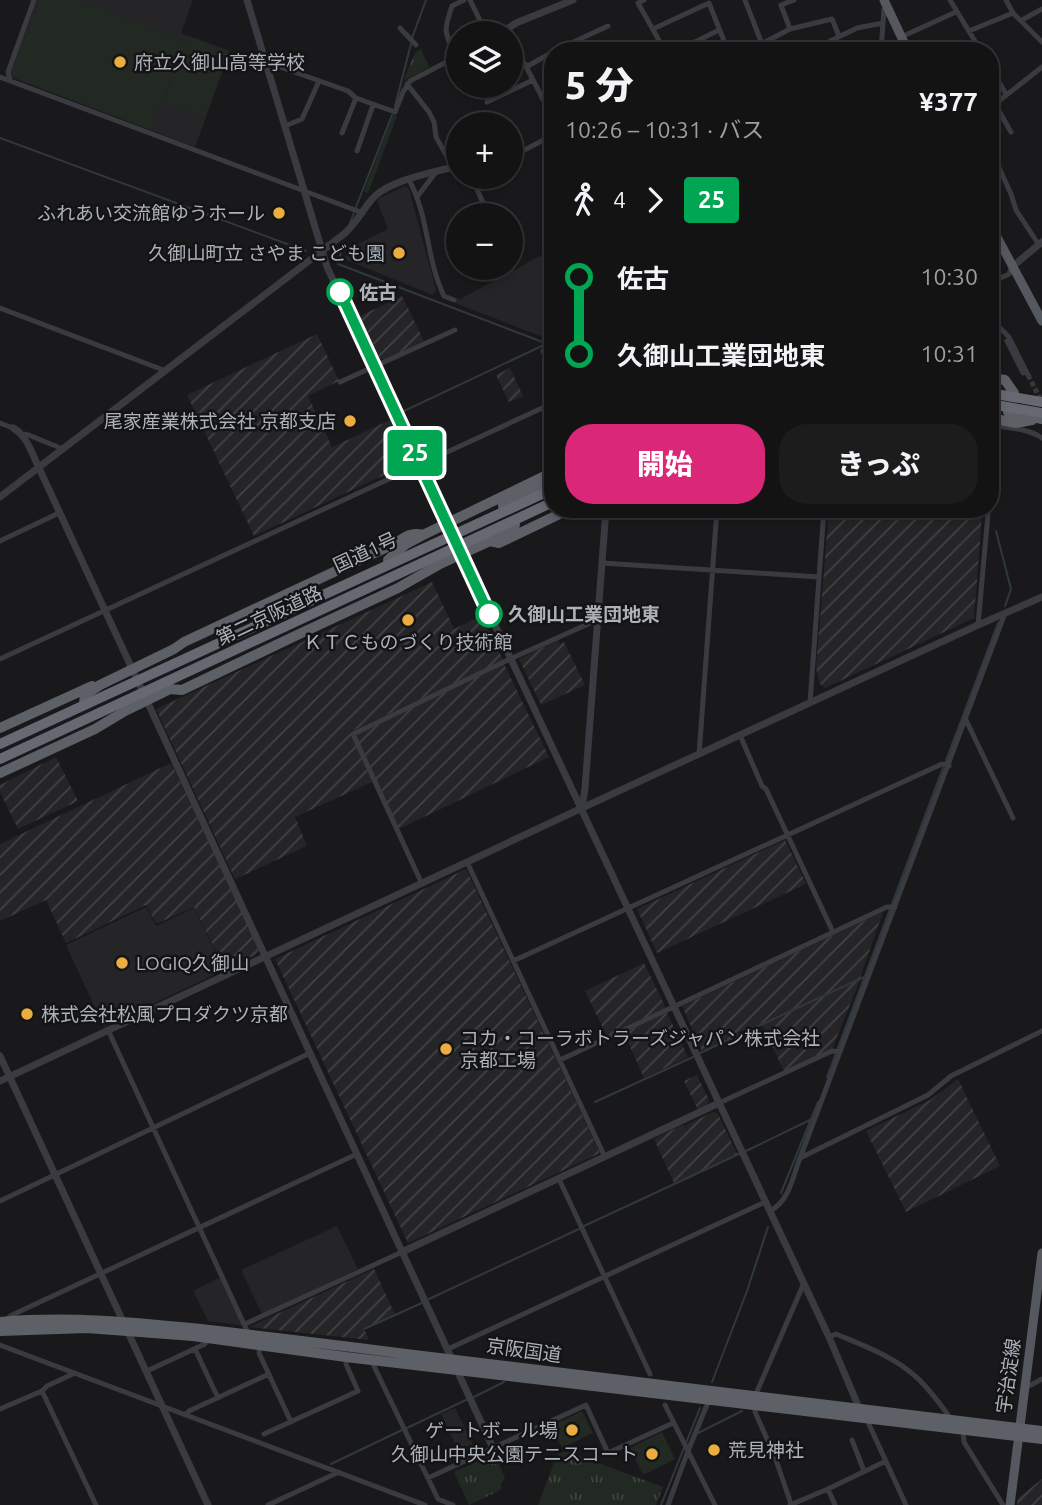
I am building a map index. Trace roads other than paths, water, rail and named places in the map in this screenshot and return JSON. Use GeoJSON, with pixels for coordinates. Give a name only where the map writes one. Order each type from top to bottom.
{"type":"FeatureCollection","features":[{"type":"Feature","properties":{"kind":"highway"},"geometry":{"type":"LineString","coordinates":[[999,379],[1005,380],[1014,393]]}},
{"type":"Feature","properties":{"kind":"highway"},"geometry":{"type":"LineString","coordinates":[[999,392],[1042,400]]}},
{"type":"Feature","properties":{"kind":"highway"},"geometry":{"type":"LineString","coordinates":[[999,393],[1042,400]]}},
{"type":"Feature","properties":{"kind":"highway"},"geometry":{"type":"LineString","coordinates":[[999,415],[1041,417]]}},
{"type":"Feature","properties":{"kind":"highway"},"geometry":{"type":"LineString","coordinates":[[999,418],[1017,426],[1041,417]]}},
{"type":"Feature","properties":{"kind":"highway"},"geometry":{"type":"LineString","coordinates":[[388,561],[406,544],[423,535],[449,527],[487,503],[544,476]]}},
{"type":"Feature","properties":{"kind":"highway","name":"国道1号"},"geometry":{"type":"LineString","coordinates":[[0,743],[84,703],[134,674],[190,653],[388,561],[449,527],[504,506],[544,486]]}},
{"type":"Feature","properties":{"kind":"highway","name":"第二京阪道路"},"geometry":{"type":"LineString","coordinates":[[0,743],[544,493]]}},
{"type":"Feature","properties":{"kind":"highway"},"geometry":{"type":"LineString","coordinates":[[487,503],[504,506]]}},
{"type":"Feature","properties":{"kind":"highway","name":"第二京阪道路"},"geometry":{"type":"LineString","coordinates":[[0,761],[544,506]]}},
{"type":"Feature","properties":{"kind":"highway","name":"国道1号"},"geometry":{"type":"LineString","coordinates":[[0,761],[145,698],[404,573],[460,551],[544,512]]}},
{"type":"Feature","properties":{"kind":"highway"},"geometry":{"type":"LineString","coordinates":[[490,541],[499,543],[551,518]]}},
{"type":"Feature","properties":{"kind":"highway"},"geometry":{"type":"LineString","coordinates":[[170,689],[182,690],[422,576],[460,551],[490,541],[515,525]]}},
{"type":"Feature","properties":{"kind":"highway"},"geometry":{"type":"LineString","coordinates":[[84,703],[85,695],[100,685],[134,674],[184,642],[405,537],[414,533],[423,535]]}},
{"type":"Feature","properties":{"kind":"highway"},"geometry":{"type":"LineString","coordinates":[[404,573],[422,576]]}},
{"type":"Feature","properties":{"kind":"highway"},"geometry":{"type":"LineString","coordinates":[[174,649],[190,653]]}},
{"type":"Feature","properties":{"kind":"highway"},"geometry":{"type":"LineString","coordinates":[[0,773],[95,729],[145,698],[170,689],[188,677]]}},
{"type":"Feature","properties":{"kind":"highway"},"geometry":{"type":"LineString","coordinates":[[0,728],[90,685],[100,685]]}},
{"type":"Feature","properties":{"kind":"highway"},"geometry":{"type":"LineString","coordinates":[[86,723],[111,720]]}},
{"type":"Feature","properties":{"kind":"highway","name":"京阪国道"},"geometry":{"type":"LineString","coordinates":[[2,1325],[58,1320],[249,1335],[654,1385],[755,1401],[951,1419],[1042,1439]]}},
{"type":"Feature","properties":{"kind":"highway","name":"京阪国道"},"geometry":{"type":"LineString","coordinates":[[126,1326],[346,1357],[452,1359],[608,1391],[707,1395]]}},
{"type":"Feature","properties":{"kind":"highway","name":"京阪国道"},"geometry":{"type":"LineString","coordinates":[[755,1401],[839,1407],[963,1430],[1042,1431]]}},
{"type":"Feature","properties":{"kind":"main road"},"geometry":{"type":"LineString","coordinates":[[885,2],[904,42]]}},
{"type":"Feature","properties":{"kind":"main road"},"geometry":{"type":"LineString","coordinates":[[999,242],[1042,320]]}},
{"type":"Feature","properties":{"kind":"main road","name":"宇治淀線"},"geometry":{"type":"LineString","coordinates":[[1010,1505],[1025,1386],[1037,1332],[1042,1253]]}},
{"type":"Feature","properties":{"kind":"street"},"geometry":{"type":"LineString","coordinates":[[9,80],[8,72],[34,0]]}},
{"type":"Feature","properties":{"kind":"street"},"geometry":{"type":"LineString","coordinates":[[247,0],[327,267],[906,1505]]}},
{"type":"Feature","properties":{"kind":"street"},"geometry":{"type":"LineString","coordinates":[[447,21],[452,6],[464,0]]}},
{"type":"Feature","properties":{"kind":"street"},"geometry":{"type":"LineString","coordinates":[[470,0],[480,21]]}},
{"type":"Feature","properties":{"kind":"street"},"geometry":{"type":"LineString","coordinates":[[521,21],[573,0]]}},
{"type":"Feature","properties":{"kind":"street"},"geometry":{"type":"LineString","coordinates":[[644,0],[638,3],[660,42]]}},
{"type":"Feature","properties":{"kind":"street"},"geometry":{"type":"LineString","coordinates":[[746,0],[761,42]]}},
{"type":"Feature","properties":{"kind":"street"},"geometry":{"type":"LineString","coordinates":[[790,29],[780,3],[794,0]]}},
{"type":"Feature","properties":{"kind":"street"},"geometry":{"type":"LineString","coordinates":[[950,0],[976,42]]}},
{"type":"Feature","properties":{"kind":"street"},"geometry":{"type":"LineString","coordinates":[[1006,0],[1013,13],[1042,42]]}},
{"type":"Feature","properties":{"kind":"street"},"geometry":{"type":"LineString","coordinates":[[653,29],[708,2],[724,42]]}},
{"type":"Feature","properties":{"kind":"street"},"geometry":{"type":"LineString","coordinates":[[882,42],[885,2]]}},
{"type":"Feature","properties":{"kind":"street"},"geometry":{"type":"LineString","coordinates":[[1022,20],[1042,9]]}},
{"type":"Feature","properties":{"kind":"street"},"geometry":{"type":"LineString","coordinates":[[901,37],[957,12]]}},
{"type":"Feature","properties":{"kind":"street"},"geometry":{"type":"LineString","coordinates":[[969,31],[1013,13]]}},
{"type":"Feature","properties":{"kind":"street"},"geometry":{"type":"LineString","coordinates":[[766,42],[790,29],[832,19],[839,36]]}},
{"type":"Feature","properties":{"kind":"street"},"geometry":{"type":"LineString","coordinates":[[830,41],[857,28],[883,23]]}},
{"type":"Feature","properties":{"kind":"street"},"geometry":{"type":"LineString","coordinates":[[573,42],[608,26]]}},
{"type":"Feature","properties":{"kind":"street"},"geometry":{"type":"LineString","coordinates":[[400,29],[416,45]]}},
{"type":"Feature","properties":{"kind":"street"},"geometry":{"type":"LineString","coordinates":[[695,42],[719,30]]}},
{"type":"Feature","properties":{"kind":"street"},"geometry":{"type":"LineString","coordinates":[[526,67],[544,57]]}},
{"type":"Feature","properties":{"kind":"street"},"geometry":{"type":"LineString","coordinates":[[523,61],[544,102]]}},
{"type":"Feature","properties":{"kind":"street"},"geometry":{"type":"LineString","coordinates":[[266,62],[348,91],[356,99],[395,112],[407,84],[446,62]]}},
{"type":"Feature","properties":{"kind":"street"},"geometry":{"type":"LineString","coordinates":[[999,100],[1042,67]]}},
{"type":"Feature","properties":{"kind":"street"},"geometry":{"type":"LineString","coordinates":[[0,77],[363,213]]}},
{"type":"Feature","properties":{"kind":"street"},"geometry":{"type":"LineString","coordinates":[[487,102],[533,80]]}},
{"type":"Feature","properties":{"kind":"street"},"geometry":{"type":"LineString","coordinates":[[285,126],[302,120],[319,81]]}},
{"type":"Feature","properties":{"kind":"street"},"geometry":{"type":"LineString","coordinates":[[999,82],[1006,94]]}},
{"type":"Feature","properties":{"kind":"street"},"geometry":{"type":"LineString","coordinates":[[407,84],[429,112],[436,137],[446,152]]}},
{"type":"Feature","properties":{"kind":"street"},"geometry":{"type":"LineString","coordinates":[[342,133],[356,99]]}},
{"type":"Feature","properties":{"kind":"street"},"geometry":{"type":"LineString","coordinates":[[357,151],[373,105]]}},
{"type":"Feature","properties":{"kind":"street"},"geometry":{"type":"LineString","coordinates":[[999,115],[1011,132]]}},
{"type":"Feature","properties":{"kind":"street"},"geometry":{"type":"LineString","coordinates":[[523,151],[544,140]]}},
{"type":"Feature","properties":{"kind":"street"},"geometry":{"type":"LineString","coordinates":[[999,168],[1016,210],[1040,244],[1012,267],[1009,274],[999,279]]}},
{"type":"Feature","properties":{"kind":"street"},"geometry":{"type":"LineString","coordinates":[[0,497],[354,226],[378,193],[409,180],[446,170]]}},
{"type":"Feature","properties":{"kind":"street"},"geometry":{"type":"LineString","coordinates":[[417,197],[436,172]]}},
{"type":"Feature","properties":{"kind":"street"},"geometry":{"type":"LineString","coordinates":[[409,180],[417,197],[436,280],[443,296],[454,300]]}},
{"type":"Feature","properties":{"kind":"street"},"geometry":{"type":"LineString","coordinates":[[0,308],[166,370]]}},
{"type":"Feature","properties":{"kind":"street"},"geometry":{"type":"LineString","coordinates":[[999,329],[1009,337],[1026,374]]}},
{"type":"Feature","properties":{"kind":"street"},"geometry":{"type":"LineString","coordinates":[[340,382],[455,330]]}},
{"type":"Feature","properties":{"kind":"street"},"geometry":{"type":"LineString","coordinates":[[0,659],[544,407]]}},
{"type":"Feature","properties":{"kind":"street"},"geometry":{"type":"LineString","coordinates":[[0,423],[20,431],[25,439],[493,1448]]}},
{"type":"Feature","properties":{"kind":"street"},"geometry":{"type":"LineString","coordinates":[[1017,426],[1042,438]]}},
{"type":"Feature","properties":{"kind":"street"},"geometry":{"type":"LineString","coordinates":[[26,434],[63,449]]}},
{"type":"Feature","properties":{"kind":"street"},"geometry":{"type":"LineString","coordinates":[[0,541],[59,513]]}},
{"type":"Feature","properties":{"kind":"street"},"geometry":{"type":"LineString","coordinates":[[582,808],[605,518]]}},
{"type":"Feature","properties":{"kind":"street"},"geometry":{"type":"LineString","coordinates":[[698,755],[716,518]]}},
{"type":"Feature","properties":{"kind":"street"},"geometry":{"type":"LineString","coordinates":[[810,703],[823,518]]}},
{"type":"Feature","properties":{"kind":"street"},"geometry":{"type":"LineString","coordinates":[[978,625],[988,518]]}},
{"type":"Feature","properties":{"kind":"street"},"geometry":{"type":"LineString","coordinates":[[602,563],[819,577]]}},
{"type":"Feature","properties":{"kind":"street"},"geometry":{"type":"LineString","coordinates":[[0,1081],[582,808],[1042,597]]}},
{"type":"Feature","properties":{"kind":"street"},"geometry":{"type":"LineString","coordinates":[[770,1211],[778,1207],[785,1197],[1005,613]]}},
{"type":"Feature","properties":{"kind":"street"},"geometry":{"type":"LineString","coordinates":[[422,884],[352,734],[597,620]]}},
{"type":"Feature","properties":{"kind":"street"},"geometry":{"type":"LineString","coordinates":[[966,720],[1013,818]]}},
{"type":"Feature","properties":{"kind":"street"},"geometry":{"type":"LineString","coordinates":[[740,735],[833,932]]}},
{"type":"Feature","properties":{"kind":"street"},"geometry":{"type":"LineString","coordinates":[[513,961],[942,764],[949,766]]}},
{"type":"Feature","properties":{"kind":"street"},"geometry":{"type":"LineString","coordinates":[[467,863],[605,1157]]}},
{"type":"Feature","properties":{"kind":"street"},"geometry":{"type":"LineString","coordinates":[[560,1060],[887,907],[895,907]]}},
{"type":"Feature","properties":{"kind":"street"},"geometry":{"type":"LineString","coordinates":[[108,1030],[249,1335]]}},
{"type":"Feature","properties":{"kind":"street"},"geometry":{"type":"LineString","coordinates":[[800,1158],[928,1095],[951,1076],[1042,1031]]}},
{"type":"Feature","properties":{"kind":"street"},"geometry":{"type":"LineString","coordinates":[[245,1324],[832,1051],[840,1052]]}},
{"type":"Feature","properties":{"kind":"street"},"geometry":{"type":"LineString","coordinates":[[0,1201],[310,1053]]}},
{"type":"Feature","properties":{"kind":"street"},"geometry":{"type":"LineString","coordinates":[[0,1056],[208,1505]]}},
{"type":"Feature","properties":{"kind":"street"},"geometry":{"type":"LineString","coordinates":[[2,1325],[12,1315],[357,1154]]}},
{"type":"Feature","properties":{"kind":"street"},"geometry":{"type":"LineString","coordinates":[[559,1179],[650,1374]]}},
{"type":"Feature","properties":{"kind":"street"},"geometry":{"type":"LineString","coordinates":[[452,1359],[604,1276],[765,1202]]}},
{"type":"Feature","properties":{"kind":"street"},"geometry":{"type":"LineString","coordinates":[[804,1283],[755,1401],[755,1412],[775,1457],[790,1505],[886,1461]]}},
{"type":"Feature","properties":{"kind":"street"},"geometry":{"type":"LineString","coordinates":[[829,1336],[835,1334],[879,1353],[914,1374],[951,1419]]}},
{"type":"Feature","properties":{"kind":"street"},"geometry":{"type":"LineString","coordinates":[[147,1371],[205,1344],[206,1338]]}},
{"type":"Feature","properties":{"kind":"street"},"geometry":{"type":"LineString","coordinates":[[0,1345],[425,1505]]}},
{"type":"Feature","properties":{"kind":"street"},"geometry":{"type":"LineString","coordinates":[[260,1345],[259,1353],[291,1422]]}},
{"type":"Feature","properties":{"kind":"street"},"geometry":{"type":"LineString","coordinates":[[195,1349],[218,1398]]}},
{"type":"Feature","properties":{"kind":"street"},"geometry":{"type":"LineString","coordinates":[[264,1434],[358,1391],[346,1364],[346,1357]]}},
{"type":"Feature","properties":{"kind":"street"},"geometry":{"type":"LineString","coordinates":[[371,1359],[438,1499],[453,1505]]}},
{"type":"Feature","properties":{"kind":"street"},"geometry":{"type":"LineString","coordinates":[[0,1409],[75,1373]]}},
{"type":"Feature","properties":{"kind":"street"},"geometry":{"type":"LineString","coordinates":[[186,1414],[269,1374]]}},
{"type":"Feature","properties":{"kind":"street"},"geometry":{"type":"LineString","coordinates":[[1025,1386],[1042,1379]]}},
{"type":"Feature","properties":{"kind":"street"},"geometry":{"type":"LineString","coordinates":[[839,1407],[846,1403],[851,1388]]}},
{"type":"Feature","properties":{"kind":"street"},"geometry":{"type":"LineString","coordinates":[[42,1391],[96,1505]]}},
{"type":"Feature","properties":{"kind":"street"},"geometry":{"type":"LineString","coordinates":[[668,1505],[707,1395]]}},
{"type":"Feature","properties":{"kind":"street"},"geometry":{"type":"LineString","coordinates":[[428,1478],[586,1405],[608,1453],[673,1423]]}},
{"type":"Feature","properties":{"kind":"street"},"geometry":{"type":"LineString","coordinates":[[664,1405],[715,1505]]}},
{"type":"Feature","properties":{"kind":"street"},"geometry":{"type":"LineString","coordinates":[[963,1430],[964,1442],[1003,1505]]}},
{"type":"Feature","properties":{"kind":"street"},"geometry":{"type":"LineString","coordinates":[[852,1440],[864,1471]]}},
{"type":"Feature","properties":{"kind":"street"},"geometry":{"type":"LineString","coordinates":[[268,1505],[339,1472]]}},
{"type":"Feature","properties":{"kind":"street"},"geometry":{"type":"LineString","coordinates":[[828,1489],[835,1505]]}},
{"type":"Feature","properties":{"kind":"waterway"},"geometry":{"type":"LineString","coordinates":[[412,38],[426,0]]}},
{"type":"Feature","properties":{"kind":"waterway"},"geometry":{"type":"LineString","coordinates":[[395,106],[411,44]]}},
{"type":"Feature","properties":{"kind":"waterway"},"geometry":{"type":"LineString","coordinates":[[356,207],[392,115]]}},
{"type":"Feature","properties":{"kind":"waterway"},"geometry":{"type":"LineString","coordinates":[[0,138],[306,251]]}},
{"type":"Feature","properties":{"kind":"waterway"},"geometry":{"type":"LineString","coordinates":[[350,223],[354,213]]}},
{"type":"Feature","properties":{"kind":"waterway"},"geometry":{"type":"LineString","coordinates":[[343,243],[338,264],[544,343]]}},
{"type":"Feature","properties":{"kind":"waterway"},"geometry":{"type":"LineString","coordinates":[[404,411],[544,345]]}},
{"type":"Feature","properties":{"kind":"waterway"},"geometry":{"type":"LineString","coordinates":[[996,531],[1011,589],[1005,606]]}},
{"type":"Feature","properties":{"kind":"waterway"},"geometry":{"type":"LineString","coordinates":[[945,763],[998,623]]}},
{"type":"Feature","properties":{"kind":"waterway"},"geometry":{"type":"LineString","coordinates":[[827,1077],[943,768]]}},
{"type":"Feature","properties":{"kind":"waterway"},"geometry":{"type":"LineString","coordinates":[[698,1054],[864,977]]}},
{"type":"Feature","properties":{"kind":"waterway"},"geometry":{"type":"LineString","coordinates":[[595,1102],[693,1057]]}},
{"type":"Feature","properties":{"kind":"waterway"},"geometry":{"type":"LineString","coordinates":[[781,1193],[818,1102]]}},
{"type":"Feature","properties":{"kind":"waterway"},"geometry":{"type":"LineString","coordinates":[[746,1151],[810,1120]]}},
{"type":"Feature","properties":{"kind":"waterway"},"geometry":{"type":"LineString","coordinates":[[584,1226],[741,1153]]}},
{"type":"Feature","properties":{"kind":"waterway"},"geometry":{"type":"LineString","coordinates":[[712,1382],[768,1227]]}},
{"type":"Feature","properties":{"kind":"waterway"},"geometry":{"type":"LineString","coordinates":[[429,1299],[579,1229]]}},
{"type":"Feature","properties":{"kind":"waterway"},"geometry":{"type":"LineString","coordinates":[[364,1329],[424,1302]]}},
{"type":"Feature","properties":{"kind":"waterway"},"geometry":{"type":"LineString","coordinates":[[474,1397],[504,1382]]}},
{"type":"Feature","properties":{"kind":"waterway"},"geometry":{"type":"LineString","coordinates":[[407,1428],[468,1399]]}},
{"type":"Feature","properties":{"kind":"waterway"},"geometry":{"type":"LineString","coordinates":[[686,1443],[700,1408]]}},
{"type":"Feature","properties":{"kind":"waterway"},"geometry":{"type":"LineString","coordinates":[[698,1433],[742,1411]]}},
{"type":"Feature","properties":{"kind":"waterway"},"geometry":{"type":"LineString","coordinates":[[331,1464],[402,1430]]}},
{"type":"Feature","properties":{"kind":"waterway"},"geometry":{"type":"LineString","coordinates":[[661,1505],[684,1448]]}},
{"type":"Feature","properties":{"kind":"tunnel"},"geometry":{"type":"LineString","coordinates":[[1028,375],[1041,400]]}},
{"type":"Feature","properties":{"kind":"place","name":"府立久御山高等学校"},"geometry":{"type":"Point","coordinates":[120,62]}},
{"type":"Feature","properties":{"kind":"place","name":"ふれあい交流館ゆうホール"},"geometry":{"type":"Point","coordinates":[279,213]}},
{"type":"Feature","properties":{"kind":"place","name":"久御山町立 さやま こども園"},"geometry":{"type":"Point","coordinates":[399,253]}},
{"type":"Feature","properties":{"kind":"place","name":"佐古"},"geometry":{"type":"Point","coordinates":[340,292]}},
{"type":"Feature","properties":{"kind":"place","name":"尾家産業株式会社 京都支店"},"geometry":{"type":"Point","coordinates":[350,421]}},
{"type":"Feature","properties":{"kind":"place","name":"久御山工業団地東"},"geometry":{"type":"Point","coordinates":[489,614]}},
{"type":"Feature","properties":{"kind":"place","name":"ＫＴＣものづくり技術館"},"geometry":{"type":"Point","coordinates":[408,620]}},
{"type":"Feature","properties":{"kind":"place","name":"LOGIQ久御山"},"geometry":{"type":"Point","coordinates":[122,963]}},
{"type":"Feature","properties":{"kind":"place","name":"株式会社松風プロダクツ京都"},"geometry":{"type":"Point","coordinates":[27,1014]}},
{"type":"Feature","properties":{"kind":"place","name":"コカ・コーラボトラーズジャパン株式会社 京都工場"},"geometry":{"type":"Point","coordinates":[446,1049]}},
{"type":"Feature","properties":{"kind":"place","name":"ゲートボール場"},"geometry":{"type":"Point","coordinates":[572,1430]}},
{"type":"Feature","properties":{"kind":"place","name":"荒見神社"},"geometry":{"type":"Point","coordinates":[714,1450]}},
{"type":"Feature","properties":{"kind":"place","name":"久御山中央公園テニスコート"},"geometry":{"type":"Point","coordinates":[652,1454]}}]}
